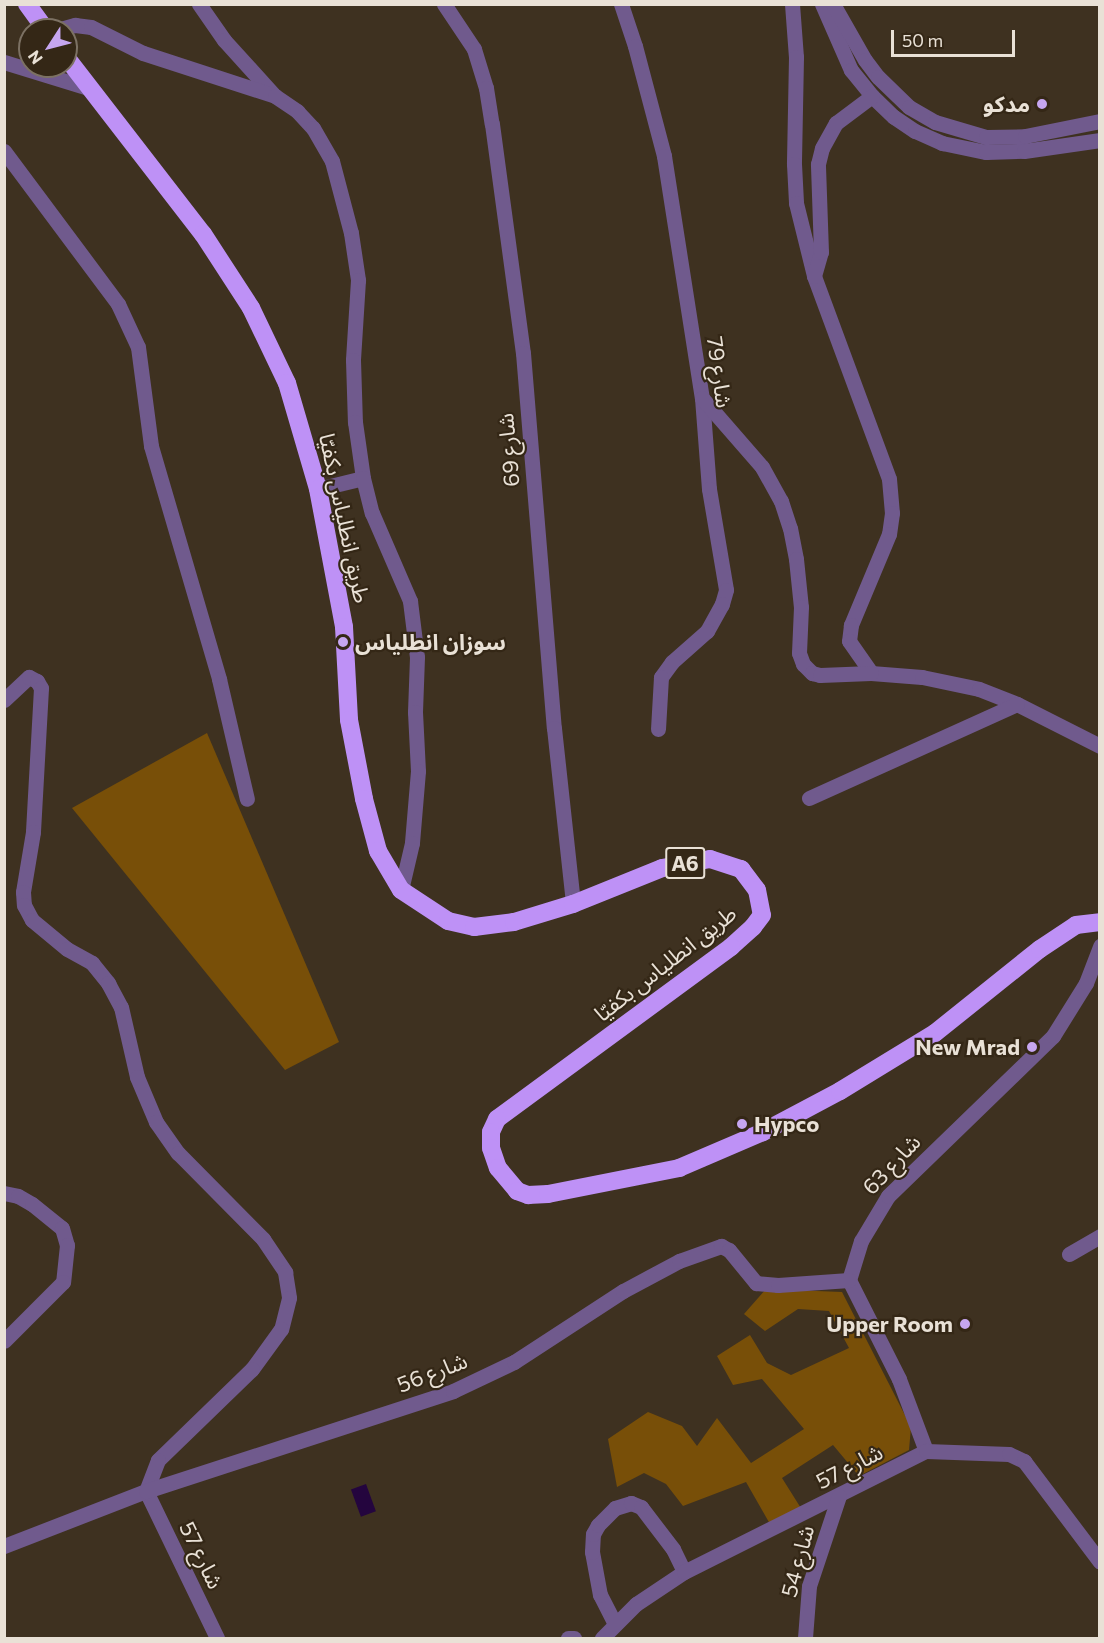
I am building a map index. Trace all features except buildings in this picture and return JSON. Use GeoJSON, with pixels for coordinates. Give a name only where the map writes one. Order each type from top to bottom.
{"type":"FeatureCollection","features":[{"type":"Feature","properties":{"kind":"highway"},"geometry":{"type":"LineString","coordinates":[[27,4],[37,18]]}},
{"type":"Feature","properties":{"kind":"highway","name":"A6"},"geometry":{"type":"LineString","coordinates":[[78,72],[91,89]]}},
{"type":"Feature","properties":{"kind":"highway","name":"طريق انطلياس بكفيّا"},"geometry":{"type":"LineString","coordinates":[[91,89],[177,198],[251,308],[287,383],[318,489],[344,627],[350,720],[364,799],[378,851],[401,890],[448,921],[474,927],[514,922],[573,904],[662,868],[710,859],[741,869],[757,890],[762,915],[753,927],[731,947],[497,1119],[491,1132],[491,1148],[498,1168],[516,1191],[528,1195],[614,1182],[678,1168],[763,1132],[840,1091],[935,1033],[1040,949],[1076,925],[1100,922]]}},
{"type":"Feature","properties":{"kind":"street"},"geometry":{"type":"LineString","coordinates":[[198,4],[224,40],[275,96],[297,111],[313,128],[332,161],[351,233],[358,280],[352,360],[355,422],[363,478],[372,513],[410,601],[417,657],[415,712],[418,771],[412,843],[401,890]]}},
{"type":"Feature","properties":{"kind":"street","name":"شارع 69"},"geometry":{"type":"LineString","coordinates":[[444,4],[474,49],[486,88],[492,124],[523,353],[554,728],[573,904]]}},
{"type":"Feature","properties":{"kind":"street","name":"شارع 79"},"geometry":{"type":"LineString","coordinates":[[621,4],[635,46],[664,156],[702,398],[709,489],[726,590],[722,604],[707,632],[672,662],[661,677],[658,729]]}},
{"type":"Feature","properties":{"kind":"street"},"geometry":{"type":"LineString","coordinates":[[792,4],[796,57],[794,164],[796,202],[814,276],[889,479],[892,513],[889,534],[851,625],[849,641],[871,673]]}},
{"type":"Feature","properties":{"kind":"street"},"geometry":{"type":"LineString","coordinates":[[822,4],[851,70],[872,96],[894,117],[915,131],[968,150],[1014,152],[1100,140]]}},
{"type":"Feature","properties":{"kind":"street"},"geometry":{"type":"LineString","coordinates":[[833,4],[865,60],[878,77],[909,107],[935,122],[986,137],[1025,136],[1100,121]]}},
{"type":"Feature","properties":{"kind":"street"},"geometry":{"type":"LineString","coordinates":[[78,25],[91,27],[143,53],[275,96]]}},
{"type":"Feature","properties":{"kind":"street"},"geometry":{"type":"LineString","coordinates":[[4,62],[91,89]]}},
{"type":"Feature","properties":{"kind":"street"},"geometry":{"type":"LineString","coordinates":[[814,276],[821,252],[819,164],[822,148],[836,123],[872,96]]}},
{"type":"Feature","properties":{"kind":"street"},"geometry":{"type":"LineString","coordinates":[[4,151],[118,304],[138,347],[152,446],[219,679],[247,799]]}},
{"type":"Feature","properties":{"kind":"street"},"geometry":{"type":"LineString","coordinates":[[702,398],[762,467],[781,501],[790,528],[796,559],[801,607],[799,652],[803,664],[812,673],[820,675],[871,673],[954,682],[979,688],[1017,704],[1100,746]]}},
{"type":"Feature","properties":{"kind":"street"},"geometry":{"type":"LineString","coordinates":[[318,489],[363,478]]}},
{"type":"Feature","properties":{"kind":"street"},"geometry":{"type":"LineString","coordinates":[[4,700],[29,677],[37,681],[40,688],[33,832],[23,892],[24,905],[32,920],[47,933],[92,963],[108,983],[121,1007],[142,1092],[156,1122],[178,1153],[263,1239],[285,1272],[289,1298],[281,1329],[252,1369],[158,1460],[146,1491]]}},
{"type":"Feature","properties":{"kind":"street"},"geometry":{"type":"LineString","coordinates":[[809,798],[1017,704]]}},
{"type":"Feature","properties":{"kind":"street","name":"شارع 63"},"geometry":{"type":"LineString","coordinates":[[849,1280],[861,1241],[888,1196],[1053,1036],[1086,983],[1100,946]]}},
{"type":"Feature","properties":{"kind":"street"},"geometry":{"type":"LineString","coordinates":[[4,1193],[18,1196],[32,1204],[62,1228],[67,1245],[63,1282],[4,1341]]}},
{"type":"Feature","properties":{"kind":"street"},"geometry":{"type":"LineString","coordinates":[[1069,1254],[1100,1236]]}},
{"type":"Feature","properties":{"kind":"street","name":"شارع 56"},"geometry":{"type":"LineString","coordinates":[[4,1546],[146,1491],[453,1391],[514,1362],[623,1292],[679,1261],[721,1246],[729,1250],[756,1283],[778,1285],[849,1280]]}},
{"type":"Feature","properties":{"kind":"street"},"geometry":{"type":"LineString","coordinates":[[849,1280],[899,1379],[926,1451]]}},
{"type":"Feature","properties":{"kind":"street","name":"شارع 57"},"geometry":{"type":"LineString","coordinates":[[602,1638],[636,1604],[684,1572],[926,1451],[990,1452],[1009,1454],[1024,1461],[1100,1562]]}},
{"type":"Feature","properties":{"kind":"street","name":"شارع 57"},"geometry":{"type":"LineString","coordinates":[[146,1491],[217,1638]]}},
{"type":"Feature","properties":{"kind":"street","name":"شارع 54"},"geometry":{"type":"LineString","coordinates":[[805,1638],[809,1586],[839,1496]]}},
{"type":"Feature","properties":{"kind":"street"},"geometry":{"type":"LineString","coordinates":[[615,1624],[600,1595],[592,1552],[593,1534],[598,1525],[615,1508],[631,1503],[641,1507],[673,1549],[684,1572]]}},
{"type":"Feature","properties":{"kind":"street"},"geometry":{"type":"LineString","coordinates":[[568,1638],[574,1638]]}},
{"type":"Feature","properties":{"kind":"shaded area"},"geometry":{"type":"Polygon","coordinates":[[[207,733],[339,1042],[285,1070],[72,808],[207,733]]]}},
{"type":"Feature","properties":{"kind":"shaded area"},"geometry":{"type":"Polygon","coordinates":[[[766,1289],[842,1292],[911,1427],[909,1450],[859,1476],[833,1445],[782,1478],[804,1513],[774,1531],[746,1482],[683,1506],[666,1484],[644,1473],[617,1487],[608,1439],[648,1412],[682,1426],[697,1446],[717,1418],[751,1463],[804,1429],[762,1379],[733,1385],[717,1356],[750,1335],[767,1363],[791,1375],[849,1348],[829,1311],[798,1309],[765,1331],[744,1314],[766,1289]]]}},
{"type":"Feature","properties":{"kind":"shaded area"},"geometry":{"type":"Polygon","coordinates":[[[366,1484],[376,1511],[361,1517],[351,1489],[366,1484]]]}},
{"type":"Feature","properties":{"kind":"place","name":"مدكو"},"geometry":{"type":"Point","coordinates":[1042,104]}},
{"type":"Feature","properties":{"kind":"place","name":"سوزان انطلياس"},"geometry":{"type":"Point","coordinates":[343,642]}},
{"type":"Feature","properties":{"kind":"place","name":"New Mrad"},"geometry":{"type":"Point","coordinates":[1032,1047]}},
{"type":"Feature","properties":{"kind":"place","name":"Hypco"},"geometry":{"type":"Point","coordinates":[742,1124]}},
{"type":"Feature","properties":{"kind":"place","name":"Upper Room"},"geometry":{"type":"Point","coordinates":[965,1324]}}]}
